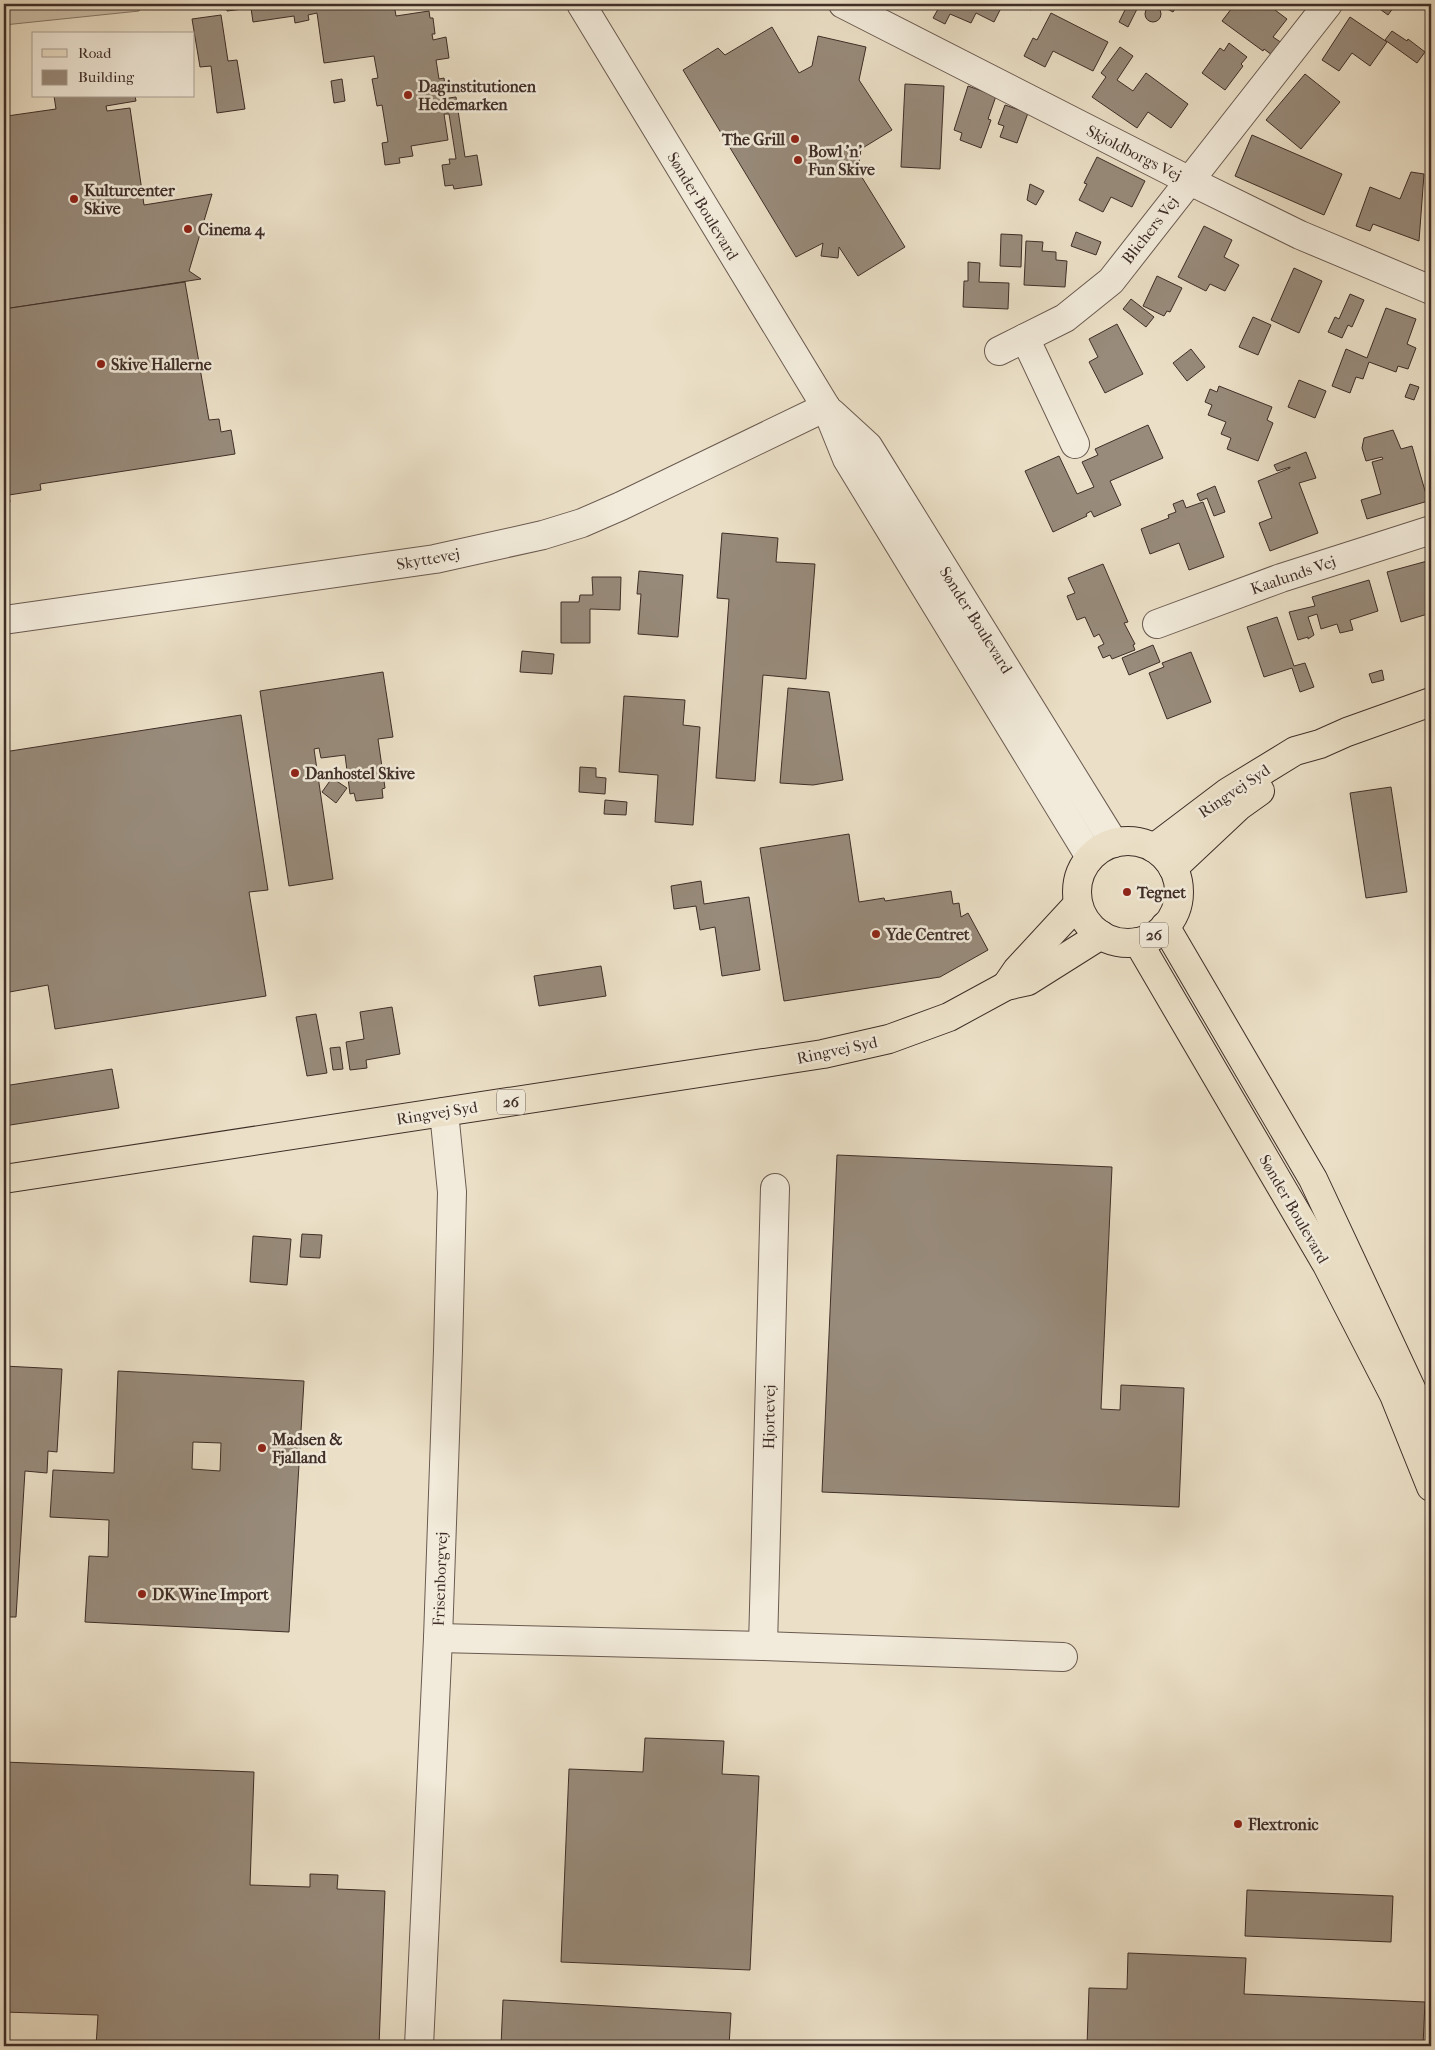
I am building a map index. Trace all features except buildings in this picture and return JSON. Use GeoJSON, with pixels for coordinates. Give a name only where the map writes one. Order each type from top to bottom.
{"type":"FeatureCollection","features":[{"type":"Feature","properties":{"kind":"main road","name":"Ringvej Syd"},"geometry":{"type":"LineString","coordinates":[[1154,848],[1228,792],[1295,751],[1320,744],[1431,702]]}},
{"type":"Feature","properties":{"kind":"main road","name":"Ringvej Syd"},"geometry":{"type":"LineString","coordinates":[[1173,868],[1239,806],[1303,759],[1320,744]]}},
{"type":"Feature","properties":{"kind":"main road"},"geometry":{"type":"LineString","coordinates":[[1114,843],[1134,842],[1154,848],[1165,857],[1173,868]]}},
{"type":"Feature","properties":{"kind":"main road","name":"26"},"geometry":{"type":"LineString","coordinates":[[1114,843],[1101,848],[1090,857],[1078,879],[1078,904],[1083,916],[1091,927],[1101,935],[1113,940],[1138,942],[1153,936],[1165,926],[1176,908],[1178,898],[1178,883],[1173,868]]}},
{"type":"Feature","properties":{"kind":"main road","name":"Ringvej Syd"},"geometry":{"type":"LineString","coordinates":[[1006,986],[1017,970],[1078,904]]}},
{"type":"Feature","properties":{"kind":"main road","name":"Sønder Boulevard"},"geometry":{"type":"LineString","coordinates":[[1165,926],[1313,1179],[1431,1431]]}},
{"type":"Feature","properties":{"kind":"main road","name":"Ringvej Syd"},"geometry":{"type":"LineString","coordinates":[[4,1179],[832,1052],[889,1039],[949,1017],[1006,986],[1028,980],[1101,935]]}},
{"type":"Feature","properties":{"kind":"main road","name":"Sønder Boulevard"},"geometry":{"type":"LineString","coordinates":[[1138,942],[1327,1266],[1394,1396],[1431,1487]]}},
{"type":"Feature","properties":{"kind":"street","name":"Sønder Boulevard"},"geometry":{"type":"LineString","coordinates":[[581,4],[826,407],[847,459],[1090,857]]}},
{"type":"Feature","properties":{"kind":"street","name":"Skjoldborgs Vej"},"geometry":{"type":"LineString","coordinates":[[843,4],[1188,180],[1313,241],[1431,290]]}},
{"type":"Feature","properties":{"kind":"street","name":"Blichers Vej"},"geometry":{"type":"LineString","coordinates":[[999,351],[1066,318],[1111,281],[1188,180],[1328,4]]}},
{"type":"Feature","properties":{"kind":"street"},"geometry":{"type":"LineString","coordinates":[[1025,338],[1075,444]]}},
{"type":"Feature","properties":{"kind":"street","name":"Sønder Boulevard"},"geometry":{"type":"LineString","coordinates":[[826,407],[868,446],[1114,843]]}},
{"type":"Feature","properties":{"kind":"street","name":"Skyttevej"},"geometry":{"type":"LineString","coordinates":[[4,620],[435,559],[543,535],[582,523],[622,506],[826,407]]}},
{"type":"Feature","properties":{"kind":"street","name":"Kaalunds Vej"},"geometry":{"type":"LineString","coordinates":[[1157,624],[1281,578],[1431,530]]}},
{"type":"Feature","properties":{"kind":"street","name":"Frisenborgvej"},"geometry":{"type":"LineString","coordinates":[[419,2046],[438,1638],[452,1192],[444,1112]]}},
{"type":"Feature","properties":{"kind":"street","name":"Hjortevej"},"geometry":{"type":"LineString","coordinates":[[764,1646],[775,1188]]}},
{"type":"Feature","properties":{"kind":"street"},"geometry":{"type":"LineString","coordinates":[[438,1638],[764,1646],[1063,1657]]}},
{"type":"Feature","properties":{"kind":"shaded area"},"geometry":{"type":"Polygon","coordinates":[[[4,4],[146,4],[139,11],[4,25],[4,4]]]}},
{"type":"Feature","properties":{"kind":"place","name":"Daginstitutionen Hedemarken"},"geometry":{"type":"Point","coordinates":[408,95]}},
{"type":"Feature","properties":{"kind":"place","name":"The Grill"},"geometry":{"type":"Point","coordinates":[795,139]}},
{"type":"Feature","properties":{"kind":"place","name":"Bowl 'n' Fun Skive"},"geometry":{"type":"Point","coordinates":[798,160]}},
{"type":"Feature","properties":{"kind":"place","name":"Kulturcenter Skive"},"geometry":{"type":"Point","coordinates":[74,199]}},
{"type":"Feature","properties":{"kind":"place","name":"Cinema 4"},"geometry":{"type":"Point","coordinates":[188,229]}},
{"type":"Feature","properties":{"kind":"place","name":"Skive Hallerne"},"geometry":{"type":"Point","coordinates":[101,364]}},
{"type":"Feature","properties":{"kind":"place","name":"Danhostel Skive"},"geometry":{"type":"Point","coordinates":[295,773]}},
{"type":"Feature","properties":{"kind":"place","name":"Tegnet"},"geometry":{"type":"Point","coordinates":[1127,892]}},
{"type":"Feature","properties":{"kind":"place","name":"Yde Centret"},"geometry":{"type":"Point","coordinates":[876,934]}},
{"type":"Feature","properties":{"kind":"place","name":"Madsen & Fjalland"},"geometry":{"type":"Point","coordinates":[262,1448]}},
{"type":"Feature","properties":{"kind":"place","name":"DK Wine Import"},"geometry":{"type":"Point","coordinates":[142,1594]}},
{"type":"Feature","properties":{"kind":"place","name":"Flextronic"},"geometry":{"type":"Point","coordinates":[1238,1824]}}]}
